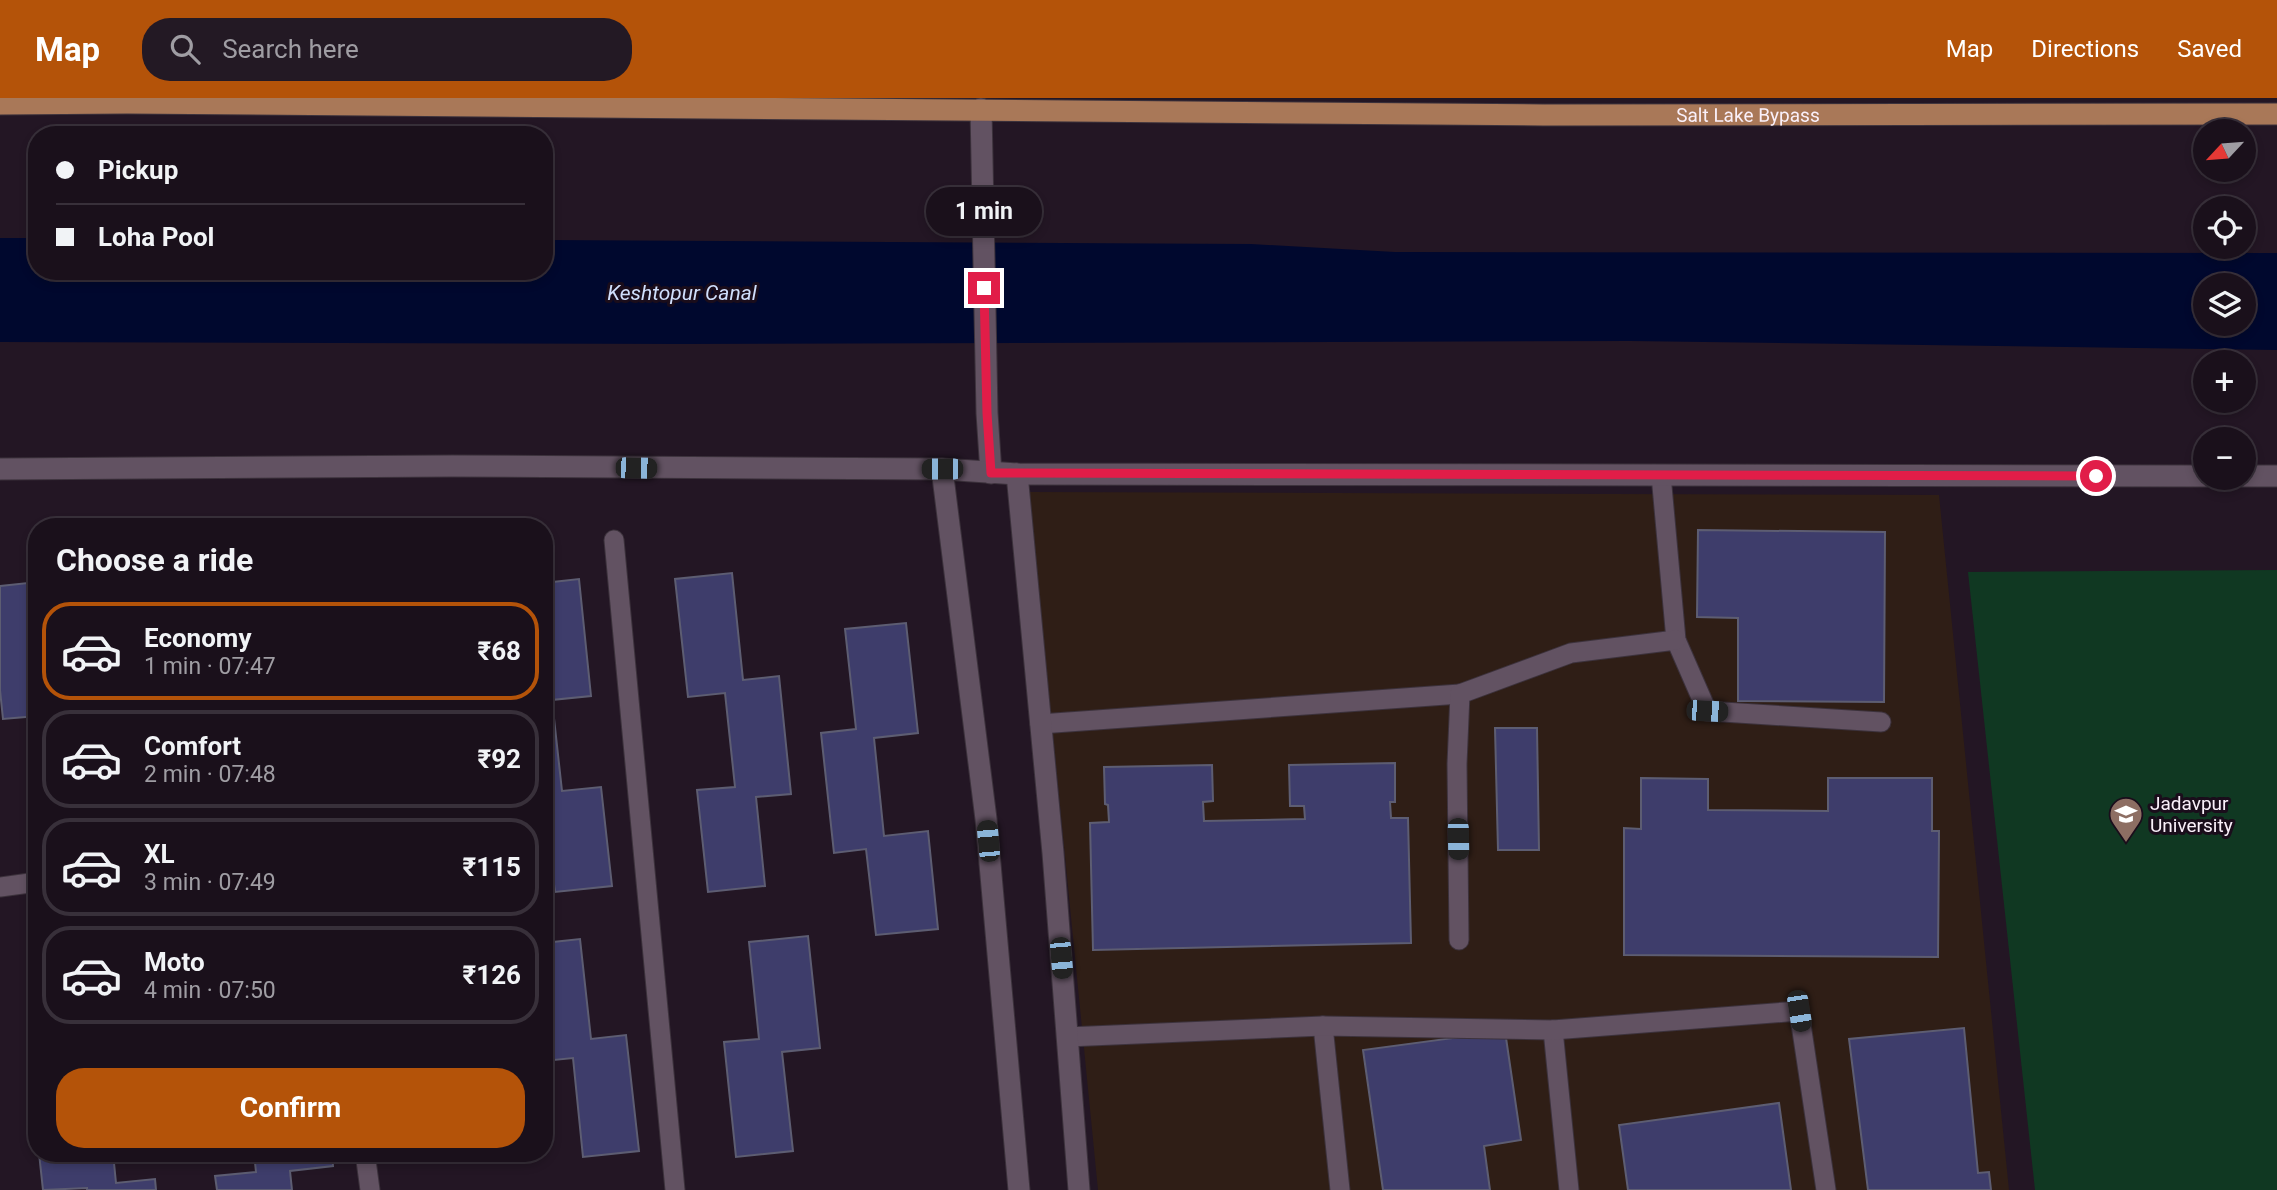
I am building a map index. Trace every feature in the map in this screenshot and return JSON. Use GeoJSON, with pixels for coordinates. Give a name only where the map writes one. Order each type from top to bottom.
{"type":"FeatureCollection","features":[{"type":"Feature","properties":{"kind":"main road","name":"Salt Lake Bypass"},"geometry":{"type":"LineString","coordinates":[[0,104],[1571,115],[2277,114]]}},
{"type":"Feature","properties":{"kind":"street"},"geometry":{"type":"LineString","coordinates":[[981,109],[987,413],[991,473]]}},
{"type":"Feature","properties":{"kind":"street"},"geometry":{"type":"LineString","coordinates":[[0,469],[452,466],[942,469],[1017,474],[2193,476]]}},
{"type":"Feature","properties":{"kind":"street"},"geometry":{"type":"LineString","coordinates":[[942,469],[986,819],[1019,1190]]}},
{"type":"Feature","properties":{"kind":"street"},"geometry":{"type":"LineString","coordinates":[[1017,474],[1079,1190]]}},
{"type":"Feature","properties":{"kind":"street"},"geometry":{"type":"LineString","coordinates":[[2256,476],[2277,477]]}},
{"type":"Feature","properties":{"kind":"lane"},"geometry":{"type":"LineString","coordinates":[[1661,475],[1676,640],[1707,711],[1881,722]]}},
{"type":"Feature","properties":{"kind":"lane"},"geometry":{"type":"LineString","coordinates":[[614,540],[675,1190]]}},
{"type":"Feature","properties":{"kind":"lane"},"geometry":{"type":"LineString","coordinates":[[1040,724],[1460,694],[1571,653],[1676,640]]}},
{"type":"Feature","properties":{"kind":"lane"},"geometry":{"type":"LineString","coordinates":[[1459,940],[1457,764],[1460,694]]}},
{"type":"Feature","properties":{"kind":"lane"},"geometry":{"type":"LineString","coordinates":[[0,887],[28,883]]}},
{"type":"Feature","properties":{"kind":"lane"},"geometry":{"type":"LineString","coordinates":[[1067,1037],[1323,1026],[1553,1030],[1799,1011],[1826,1190]]}},
{"type":"Feature","properties":{"kind":"lane"},"geometry":{"type":"LineString","coordinates":[[1323,1026],[1340,1190]]}},
{"type":"Feature","properties":{"kind":"lane"},"geometry":{"type":"LineString","coordinates":[[1553,1030],[1569,1190]]}},
{"type":"Feature","properties":{"kind":"lane"},"geometry":{"type":"LineString","coordinates":[[366,1162],[370,1190]]}},
{"type":"Feature","properties":{"kind":"shaded area"},"geometry":{"type":"Polygon","coordinates":[[[1029,492],[1939,495],[2009,1190],[1098,1190],[1029,492]]]}},
{"type":"Feature","properties":{"kind":"green space","name":"Jadavpur University"},"geometry":{"type":"Polygon","coordinates":[[[2277,570],[2277,1190],[2035,1190],[1968,572],[2277,570]]]}},
{"type":"Feature","properties":{"kind":"water","name":"Keshtopur Canal"},"geometry":{"type":"Polygon","coordinates":[[[0,238],[28,238],[28,280],[553,280],[553,240],[1251,244],[1395,252],[2193,253],[2193,259],[2256,259],[2256,253],[2277,253],[2277,350],[1630,341],[682,344],[0,342],[0,238]]]}},
{"type":"Feature","properties":{"kind":"building"},"geometry":{"type":"Polygon","coordinates":[[[1698,530],[1885,532],[1884,702],[1738,701],[1738,618],[1697,617],[1698,530]]]}},
{"type":"Feature","properties":{"kind":"building"},"geometry":{"type":"Polygon","coordinates":[[[732,573],[743,680],[779,676],[791,794],[756,797],[765,886],[708,892],[697,790],[735,787],[725,693],[688,697],[675,579],[732,573]]]}},
{"type":"Feature","properties":{"kind":"building"},"geometry":{"type":"Polygon","coordinates":[[[579,579],[591,696],[553,700],[553,582],[579,579]]]}},
{"type":"Feature","properties":{"kind":"building"},"geometry":{"type":"Polygon","coordinates":[[[28,583],[28,717],[3,719],[0,690],[0,586],[28,583]]]}},
{"type":"Feature","properties":{"kind":"building"},"geometry":{"type":"Polygon","coordinates":[[[906,623],[918,733],[874,738],[884,836],[928,831],[938,929],[876,935],[866,849],[834,853],[821,733],[856,729],[845,629],[906,623]]]}},
{"type":"Feature","properties":{"kind":"building"},"geometry":{"type":"Polygon","coordinates":[[[553,709],[562,791],[601,787],[612,886],[555,892],[553,709]]]}},
{"type":"Feature","properties":{"kind":"building"},"geometry":{"type":"Polygon","coordinates":[[[1495,728],[1537,728],[1539,850],[1498,850],[1495,728]]]}},
{"type":"Feature","properties":{"kind":"building"},"geometry":{"type":"Polygon","coordinates":[[[1395,763],[1395,802],[1390,802],[1391,818],[1408,818],[1411,943],[1093,950],[1090,823],[1109,822],[1108,805],[1105,804],[1104,767],[1212,765],[1213,801],[1203,802],[1204,821],[1305,819],[1304,806],[1290,806],[1289,765],[1395,763]]]}},
{"type":"Feature","properties":{"kind":"building"},"geometry":{"type":"Polygon","coordinates":[[[1641,778],[1708,779],[1708,810],[1828,811],[1828,778],[1932,778],[1932,831],[1939,831],[1938,957],[1624,955],[1624,828],[1641,829],[1641,778]]]}},
{"type":"Feature","properties":{"kind":"building"},"geometry":{"type":"Polygon","coordinates":[[[808,936],[820,1048],[782,1052],[793,1151],[736,1157],[724,1042],[759,1039],[749,942],[808,936]]]}},
{"type":"Feature","properties":{"kind":"building"},"geometry":{"type":"Polygon","coordinates":[[[580,939],[591,1039],[626,1035],[639,1151],[583,1157],[573,1058],[553,1060],[553,942],[580,939]]]}},
{"type":"Feature","properties":{"kind":"building"},"geometry":{"type":"Polygon","coordinates":[[[1964,1028],[1978,1173],[1989,1172],[1991,1190],[1868,1190],[1849,1039],[1964,1028]]]}},
{"type":"Feature","properties":{"kind":"building"},"geometry":{"type":"Polygon","coordinates":[[[1505,1031],[1521,1140],[1484,1146],[1490,1190],[1383,1190],[1363,1050],[1505,1031]]]}},
{"type":"Feature","properties":{"kind":"building"},"geometry":{"type":"Polygon","coordinates":[[[1779,1103],[1791,1190],[1628,1190],[1619,1125],[1779,1103]]]}},
{"type":"Feature","properties":{"kind":"building"},"geometry":{"type":"Polygon","coordinates":[[[40,1162],[114,1162],[116,1183],[155,1179],[156,1190],[87,1188],[43,1190],[40,1162]]]}},
{"type":"Feature","properties":{"kind":"building"},"geometry":{"type":"Polygon","coordinates":[[[255,1162],[333,1162],[333,1166],[290,1171],[292,1190],[217,1190],[215,1176],[256,1172],[255,1162]]]}},
{"type":"Feature","properties":{"kind":"place","name":"Jadavpur University"},"geometry":{"type":"Point","coordinates":[2126,844]}},
{"type":"Feature","properties":{"kind":"route"},"geometry":{"type":"LineString","coordinates":[[984,288],[991,473],[2096,476]]}}]}
